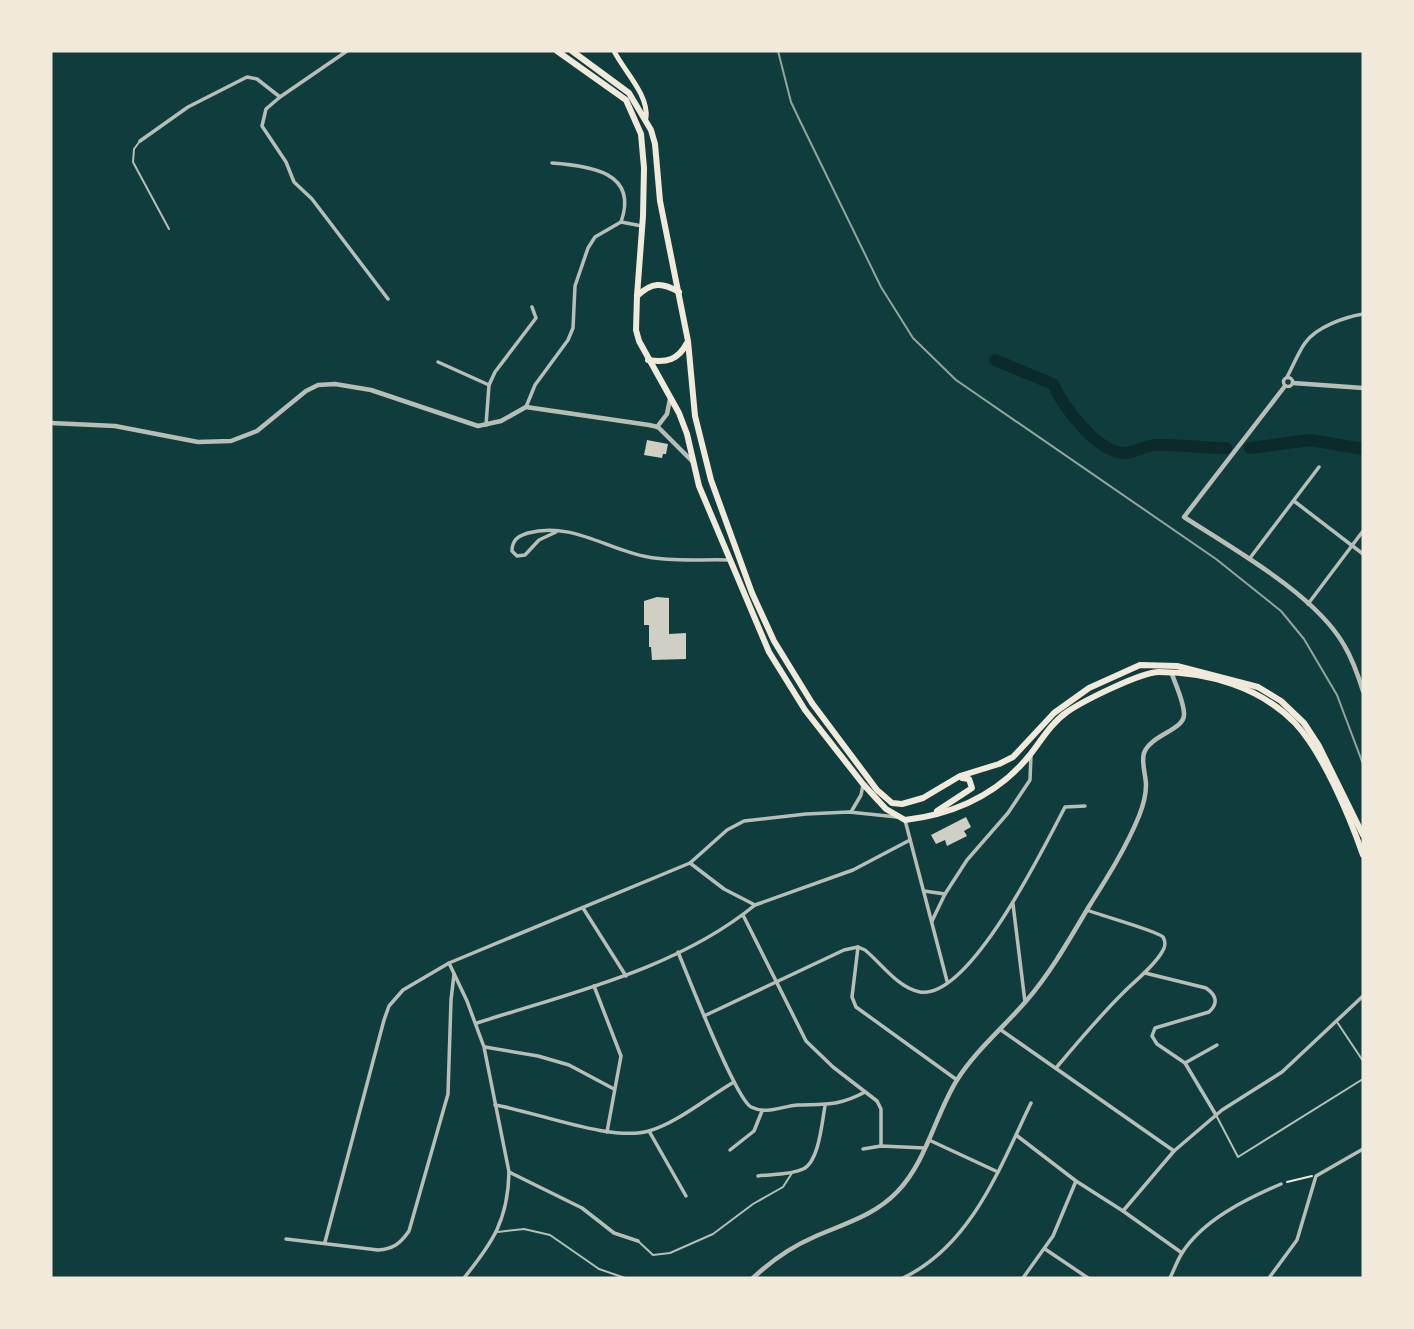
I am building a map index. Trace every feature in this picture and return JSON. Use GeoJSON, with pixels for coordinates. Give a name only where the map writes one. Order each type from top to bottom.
{"type":"FeatureCollection","features":[{"type":"Feature","properties":{"kind":"main road"},"geometry":{"type":"LineString","coordinates":[[557,51],[626,100],[643,144],[636,330],[648,360],[671,398],[687,434],[699,485],[758,630],[805,710],[886,809],[901,819],[933,815],[972,803],[1019,768],[1046,732],[1064,714],[1086,700],[1157,672],[1192,675],[1234,684],[1275,704],[1289,718],[1311,746],[1337,792],[1363,855]]}},
{"type":"Feature","properties":{"kind":"main road"},"geometry":{"type":"LineString","coordinates":[[572,51],[629,93],[646,118]]}},
{"type":"Feature","properties":{"kind":"main road"},"geometry":{"type":"LineString","coordinates":[[614,51],[643,99],[655,144],[660,201],[688,341],[695,416],[711,480],[752,593],[774,640],[812,703],[886,799],[902,804],[923,798],[960,776],[1013,757],[1054,713],[1089,688],[1140,665],[1177,666],[1258,687],[1281,701],[1304,723],[1319,746],[1363,835]]}},
{"type":"Feature","properties":{"kind":"main road"},"geometry":{"type":"LineString","coordinates":[[616,83],[625,70]]}},
{"type":"Feature","properties":{"kind":"main road"},"geometry":{"type":"LineString","coordinates":[[637,296],[649,286],[662,283],[680,292]]}},
{"type":"Feature","properties":{"kind":"main road"},"geometry":{"type":"LineString","coordinates":[[648,360],[666,362],[677,358],[688,341]]}},
{"type":"Feature","properties":{"kind":"main road"},"geometry":{"type":"LineString","coordinates":[[933,815],[968,792],[972,784],[964,777],[938,789]]}},
{"type":"Feature","properties":{"kind":"street"},"geometry":{"type":"LineString","coordinates":[[347,51],[266,109],[262,126],[286,162],[294,181],[312,199],[388,299]]}},
{"type":"Feature","properties":{"kind":"street"},"geometry":{"type":"LineString","coordinates":[[140,141],[188,107],[247,77],[257,79],[280,97]]}},
{"type":"Feature","properties":{"kind":"street"},"geometry":{"type":"LineString","coordinates":[[526,407],[535,385],[568,340],[573,328],[575,286],[588,248],[595,237],[621,222],[626,208],[626,195],[599,169],[552,163]]}},
{"type":"Feature","properties":{"kind":"street"},"geometry":{"type":"LineString","coordinates":[[621,222],[642,226]]}},
{"type":"Feature","properties":{"kind":"street"},"geometry":{"type":"LineString","coordinates":[[486,425],[489,385],[504,358],[532,326],[536,318],[532,307]]}},
{"type":"Feature","properties":{"kind":"street"},"geometry":{"type":"LineString","coordinates":[[1285,386],[1284,380],[1306,341],[1313,334],[1331,324],[1363,314]]}},
{"type":"Feature","properties":{"kind":"street"},"geometry":{"type":"LineString","coordinates":[[438,362],[489,385]]}},
{"type":"Feature","properties":{"kind":"street"},"geometry":{"type":"LineString","coordinates":[[1287,377],[1292,379],[1293,383]]}},
{"type":"Feature","properties":{"kind":"street"},"geometry":{"type":"LineString","coordinates":[[1363,388],[1293,383],[1285,386],[1184,517],[1308,604],[1328,623],[1344,644],[1363,689]]}},
{"type":"Feature","properties":{"kind":"street"},"geometry":{"type":"LineString","coordinates":[[51,423],[115,426],[198,442],[231,441],[257,431],[306,391],[318,385],[335,384],[371,390],[466,423],[486,425],[501,421],[526,407],[657,427],[692,461]]}},
{"type":"Feature","properties":{"kind":"street"},"geometry":{"type":"LineString","coordinates":[[657,427],[667,414],[671,398]]}},
{"type":"Feature","properties":{"kind":"street"},"geometry":{"type":"LineString","coordinates":[[1248,560],[1319,467]]}},
{"type":"Feature","properties":{"kind":"street"},"geometry":{"type":"LineString","coordinates":[[1294,501],[1363,554]]}},
{"type":"Feature","properties":{"kind":"street"},"geometry":{"type":"LineString","coordinates":[[556,531],[539,540],[526,555],[517,556],[512,551],[512,543],[519,536],[556,531],[590,537],[648,557],[731,560]]}},
{"type":"Feature","properties":{"kind":"street"},"geometry":{"type":"LineString","coordinates":[[1308,604],[1363,531]]}},
{"type":"Feature","properties":{"kind":"street"},"geometry":{"type":"LineString","coordinates":[[753,1278],[769,1262],[813,1237],[867,1214],[899,1190],[925,1148],[957,1080],[1050,971],[1110,874],[1140,815],[1146,785],[1144,753],[1157,737],[1183,720],[1184,713],[1172,674]]}},
{"type":"Feature","properties":{"kind":"street"},"geometry":{"type":"LineString","coordinates":[[932,921],[945,894],[967,860],[1008,813],[1030,780],[1031,753]]}},
{"type":"Feature","properties":{"kind":"street"},"geometry":{"type":"LineString","coordinates":[[851,812],[861,795],[863,784]]}},
{"type":"Feature","properties":{"kind":"street"},"geometry":{"type":"LineString","coordinates":[[704,1016],[844,950],[858,947],[906,986],[918,992],[929,991],[948,982],[1003,921],[1065,807],[1085,806]]}},
{"type":"Feature","properties":{"kind":"street"},"geometry":{"type":"LineString","coordinates":[[325,1242],[389,1006],[403,990],[449,963],[690,863],[727,830],[744,821],[851,812],[901,819],[910,840],[948,982]]}},
{"type":"Feature","properties":{"kind":"street"},"geometry":{"type":"LineString","coordinates":[[477,1023],[626,976],[678,952],[743,915],[755,905],[853,870],[910,840]]}},
{"type":"Feature","properties":{"kind":"street"},"geometry":{"type":"LineString","coordinates":[[690,863],[724,888],[755,905]]}},
{"type":"Feature","properties":{"kind":"street"},"geometry":{"type":"LineString","coordinates":[[924,891],[945,894]]}},
{"type":"Feature","properties":{"kind":"street"},"geometry":{"type":"LineString","coordinates":[[1013,904],[1026,1002]]}},
{"type":"Feature","properties":{"kind":"street"},"geometry":{"type":"LineString","coordinates":[[583,908],[626,976]]}},
{"type":"Feature","properties":{"kind":"street"},"geometry":{"type":"LineString","coordinates":[[1056,1068],[1109,1007],[1145,973],[1163,952],[1165,944],[1157,932],[1118,922],[1087,910]]}},
{"type":"Feature","properties":{"kind":"street"},"geometry":{"type":"LineString","coordinates":[[743,915],[806,1041],[832,1067],[877,1101],[881,1109],[881,1146]]}},
{"type":"Feature","properties":{"kind":"street"},"geometry":{"type":"LineString","coordinates":[[858,947],[852,998],[856,1007],[957,1080]]}},
{"type":"Feature","properties":{"kind":"street"},"geometry":{"type":"LineString","coordinates":[[678,952],[704,1016],[747,1105],[762,1111],[798,1105],[825,1106],[843,1102],[865,1092]]}},
{"type":"Feature","properties":{"kind":"street"},"geometry":{"type":"LineString","coordinates":[[449,963],[477,1023],[484,1047],[509,1172],[509,1193],[497,1232],[464,1278]]}},
{"type":"Feature","properties":{"kind":"street"},"geometry":{"type":"LineString","coordinates":[[1145,973],[1206,988],[1213,993],[1216,1001],[1209,1012],[1154,1028],[1152,1036],[1185,1063],[1216,1115]]}},
{"type":"Feature","properties":{"kind":"street"},"geometry":{"type":"LineString","coordinates":[[286,1239],[325,1242],[355,1249],[391,1249],[402,1242],[409,1231],[448,1094],[454,974]]}},
{"type":"Feature","properties":{"kind":"street"},"geometry":{"type":"LineString","coordinates":[[594,986],[621,1056],[607,1132]]}},
{"type":"Feature","properties":{"kind":"street"},"geometry":{"type":"LineString","coordinates":[[1124,1211],[1174,1151],[1216,1115],[1282,1072],[1363,996]]}},
{"type":"Feature","properties":{"kind":"street"},"geometry":{"type":"LineString","coordinates":[[1001,1030],[1174,1151]]}},
{"type":"Feature","properties":{"kind":"street"},"geometry":{"type":"LineString","coordinates":[[1185,1063],[1217,1045]]}},
{"type":"Feature","properties":{"kind":"street"},"geometry":{"type":"LineString","coordinates":[[484,1047],[538,1056],[569,1065],[614,1089]]}},
{"type":"Feature","properties":{"kind":"street"},"geometry":{"type":"LineString","coordinates":[[495,1105],[607,1132],[628,1134],[649,1131],[666,1124],[734,1082]]}},
{"type":"Feature","properties":{"kind":"street"},"geometry":{"type":"LineString","coordinates":[[904,1278],[932,1261],[979,1206],[1031,1102]]}},
{"type":"Feature","properties":{"kind":"street"},"geometry":{"type":"LineString","coordinates":[[758,1176],[801,1171],[809,1166],[818,1142],[825,1106]]}},
{"type":"Feature","properties":{"kind":"street"},"geometry":{"type":"LineString","coordinates":[[730,1150],[754,1131],[762,1111]]}},
{"type":"Feature","properties":{"kind":"street"},"geometry":{"type":"LineString","coordinates":[[649,1131],[686,1196]]}},
{"type":"Feature","properties":{"kind":"street"},"geometry":{"type":"LineString","coordinates":[[1016,1135],[1076,1181],[1124,1211],[1182,1253]]}},
{"type":"Feature","properties":{"kind":"street"},"geometry":{"type":"LineString","coordinates":[[929,1140],[998,1172]]}},
{"type":"Feature","properties":{"kind":"street"},"geometry":{"type":"LineString","coordinates":[[863,1149],[881,1146],[925,1148]]}},
{"type":"Feature","properties":{"kind":"street"},"geometry":{"type":"LineString","coordinates":[[1269,1278],[1297,1240],[1316,1176],[1363,1149]]}},
{"type":"Feature","properties":{"kind":"street"},"geometry":{"type":"LineString","coordinates":[[509,1172],[582,1208],[614,1233],[638,1241]]}},
{"type":"Feature","properties":{"kind":"street"},"geometry":{"type":"LineString","coordinates":[[1023,1278],[1045,1249],[1076,1181]]}},
{"type":"Feature","properties":{"kind":"street"},"geometry":{"type":"LineString","coordinates":[[1170,1278],[1182,1253],[1199,1233],[1219,1218],[1281,1184]]}},
{"type":"Feature","properties":{"kind":"street"},"geometry":{"type":"LineString","coordinates":[[1045,1249],[1088,1278]]}},
{"type":"Feature","properties":{"kind":"lane"},"geometry":{"type":"LineString","coordinates":[[140,141],[134,149],[133,162],[169,229]]}},
{"type":"Feature","properties":{"kind":"lane"},"geometry":{"type":"LineString","coordinates":[[1336,1021],[1363,1061]]}},
{"type":"Feature","properties":{"kind":"lane"},"geometry":{"type":"LineString","coordinates":[[1216,1115],[1238,1157],[1363,1079]]}},
{"type":"Feature","properties":{"kind":"lane"},"geometry":{"type":"LineString","coordinates":[[638,1241],[653,1255],[670,1253],[713,1234],[783,1187],[792,1172]]}},
{"type":"Feature","properties":{"kind":"lane"},"geometry":{"type":"LineString","coordinates":[[497,1232],[524,1229],[550,1235],[599,1269],[625,1278]]}},
{"type":"Feature","properties":{"kind":"path"},"geometry":{"type":"LineString","coordinates":[[1281,1184],[1316,1176]]}},
{"type":"Feature","properties":{"kind":"building"},"geometry":{"type":"Polygon","coordinates":[[[647,440],[668,444],[666,454],[663,454],[662,458],[644,455],[647,440]]]}},
{"type":"Feature","properties":{"kind":"building"},"geometry":{"type":"Polygon","coordinates":[[[657,597],[669,598],[669,634],[686,633],[686,659],[652,660],[649,625],[644,625],[644,601],[657,597]]]}},
{"type":"Feature","properties":{"kind":"building"},"geometry":{"type":"Polygon","coordinates":[[[966,817],[971,827],[964,831],[967,836],[947,846],[945,840],[936,844],[931,835],[966,817]]]}},
{"type":"Feature","properties":{"kind":"waterway"},"geometry":{"type":"LineString","coordinates":[[995,360],[1053,384],[1082,427],[1114,451],[1129,453],[1156,445],[1226,448]]}},
{"type":"Feature","properties":{"kind":"waterway"},"geometry":{"type":"LineString","coordinates":[[1250,448],[1310,440],[1363,449]]}},
{"type":"Feature","properties":{"kind":"railway"},"geometry":{"type":"LineString","coordinates":[[778,51],[791,102],[881,287],[913,338],[956,380],[1216,559],[1281,611],[1304,639],[1337,695],[1363,764]]}}]}
